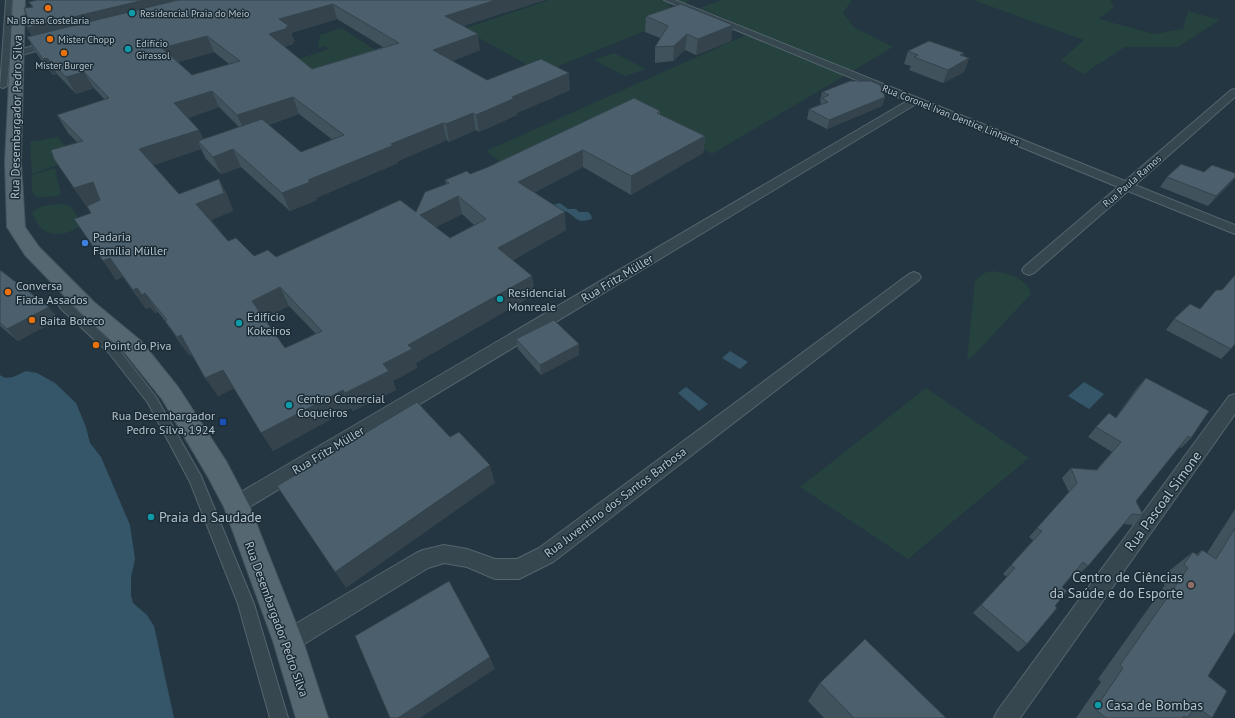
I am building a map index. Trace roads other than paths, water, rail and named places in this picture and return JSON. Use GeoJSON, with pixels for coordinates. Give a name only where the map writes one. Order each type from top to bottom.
{"type":"FeatureCollection","features":[{"type":"Feature","properties":{"kind":"main road","name":"Rua Desembargador Pedro Silva"},"geometry":{"type":"LineString","coordinates":[[19,0],[13,162],[16,227],[32,252],[87,307],[128,342],[170,393],[217,469],[236,505],[288,641],[312,718]]}},
{"type":"Feature","properties":{"kind":"street"},"geometry":{"type":"LineString","coordinates":[[3,86],[7,53],[9,0]]}},
{"type":"Feature","properties":{"kind":"street","name":"Rua Coronel Ivan Dentice Linhares"},"geometry":{"type":"LineString","coordinates":[[668,0],[1235,230]]}},
{"type":"Feature","properties":{"kind":"street"},"geometry":{"type":"LineString","coordinates":[[18,52],[62,41]]}},
{"type":"Feature","properties":{"kind":"street","name":"Rua Paula Ramos"},"geometry":{"type":"LineString","coordinates":[[1029,270],[1235,92]]}},
{"type":"Feature","properties":{"kind":"street","name":"Rua Fritz Müller"},"geometry":{"type":"LineString","coordinates":[[236,505],[915,100]]}},
{"type":"Feature","properties":{"kind":"street","name":"Rua Juventino dos Santos Barbosa"},"geometry":{"type":"LineString","coordinates":[[288,641],[423,560],[444,554],[467,558],[496,569],[519,569],[546,555],[914,277]]}},
{"type":"Feature","properties":{"kind":"street"},"geometry":{"type":"LineString","coordinates":[[65,306],[113,350],[152,400],[196,480],[246,604],[279,718]]}},
{"type":"Feature","properties":{"kind":"street","name":"Rua Pascoal Simone"},"geometry":{"type":"LineString","coordinates":[[1006,718],[1235,402]]}},
{"type":"Feature","properties":{"kind":"water"},"geometry":{"type":"Polygon","coordinates":[[[560,203],[568,209],[576,209],[579,212],[588,212],[592,219],[580,221],[567,212],[548,206],[560,203]]]}},
{"type":"Feature","properties":{"kind":"water"},"geometry":{"type":"Polygon","coordinates":[[[730,351],[748,362],[740,369],[722,358],[730,351]]]}},
{"type":"Feature","properties":{"kind":"water"},"geometry":{"type":"Polygon","coordinates":[[[26,371],[37,373],[55,383],[76,403],[86,427],[90,443],[101,457],[130,525],[135,559],[131,577],[131,595],[133,603],[147,615],[154,626],[174,718],[0,718],[0,375],[10,378],[26,371]]]}},
{"type":"Feature","properties":{"kind":"water"},"geometry":{"type":"Polygon","coordinates":[[[1084,382],[1104,394],[1089,409],[1068,396],[1084,382]]]}},
{"type":"Feature","properties":{"kind":"water"},"geometry":{"type":"Polygon","coordinates":[[[686,387],[708,404],[699,411],[678,393],[686,387]]]}},
{"type":"Feature","properties":{"kind":"place","name":"Na Brasa Costelaria"},"geometry":{"type":"Point","coordinates":[48,8]}},
{"type":"Feature","properties":{"kind":"place","name":"Residencial Praia do Meio"},"geometry":{"type":"Point","coordinates":[132,13]}},
{"type":"Feature","properties":{"kind":"place","name":"Mister Chopp"},"geometry":{"type":"Point","coordinates":[50,39]}},
{"type":"Feature","properties":{"kind":"place","name":"Edifício Girassol"},"geometry":{"type":"Point","coordinates":[128,49]}},
{"type":"Feature","properties":{"kind":"place","name":"Mister Burger"},"geometry":{"type":"Point","coordinates":[64,53]}},
{"type":"Feature","properties":{"kind":"place","name":"Padaria Família Müller"},"geometry":{"type":"Point","coordinates":[85,243]}},
{"type":"Feature","properties":{"kind":"place","name":"Conversa Fiada Assados"},"geometry":{"type":"Point","coordinates":[8,292]}},
{"type":"Feature","properties":{"kind":"place","name":"Residencial Monreale"},"geometry":{"type":"Point","coordinates":[500,299]}},
{"type":"Feature","properties":{"kind":"place","name":"Baita Boteco"},"geometry":{"type":"Point","coordinates":[32,320]}},
{"type":"Feature","properties":{"kind":"place","name":"Edifício Kokeiros"},"geometry":{"type":"Point","coordinates":[239,323]}},
{"type":"Feature","properties":{"kind":"place","name":"Point do Piva"},"geometry":{"type":"Point","coordinates":[96,345]}},
{"type":"Feature","properties":{"kind":"place","name":"Centro Comercial Coqueiros"},"geometry":{"type":"Point","coordinates":[289,405]}},
{"type":"Feature","properties":{"kind":"place","name":"Rua Desembargador Pedro Silva, 1924"},"geometry":{"type":"Point","coordinates":[223,422]}},
{"type":"Feature","properties":{"kind":"place","name":"Praia da Saudade"},"geometry":{"type":"Point","coordinates":[151,517]}},
{"type":"Feature","properties":{"kind":"place","name":"Centro de Ciências da Saúde e do Esporte"},"geometry":{"type":"Point","coordinates":[1191,585]}},
{"type":"Feature","properties":{"kind":"place","name":"Casa de Bombas"},"geometry":{"type":"Point","coordinates":[1098,705]}}]}
